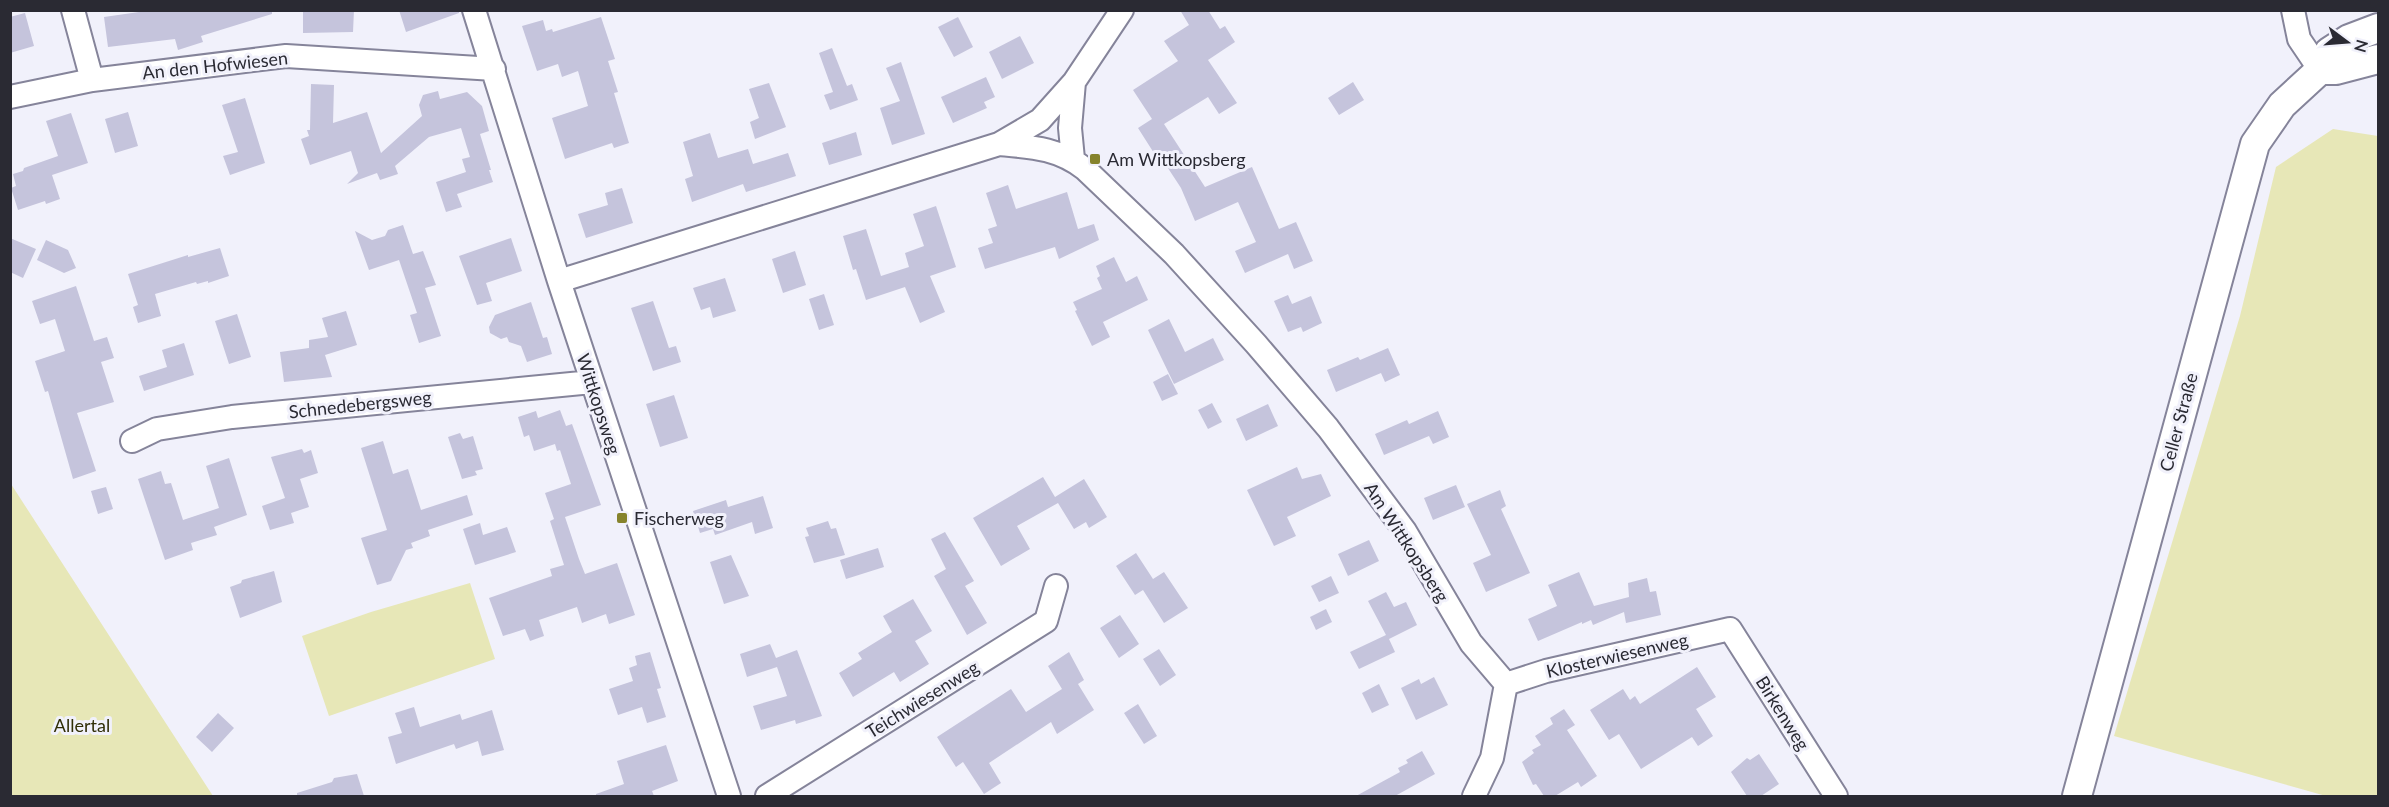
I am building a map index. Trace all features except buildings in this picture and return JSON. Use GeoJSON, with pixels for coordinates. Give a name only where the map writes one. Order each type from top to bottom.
{"type":"FeatureCollection","features":[{"type":"Feature","properties":{"kind":"street"},"geometry":{"type":"LineString","coordinates":[[72,10],[92,80]]}},
{"type":"Feature","properties":{"kind":"street","name":"Wittkopsweg"},"geometry":{"type":"LineString","coordinates":[[474,10],[559,281],[729,796]]}},
{"type":"Feature","properties":{"kind":"street"},"geometry":{"type":"LineString","coordinates":[[999,144],[1040,120],[1074,82],[1122,10]]}},
{"type":"Feature","properties":{"kind":"street"},"geometry":{"type":"LineString","coordinates":[[2294,10],[2300,39],[2320,70],[2336,70],[2379,59]]}},
{"type":"Feature","properties":{"kind":"street","name":"Celler Straße"},"geometry":{"type":"LineString","coordinates":[[2077,796],[2255,144],[2282,105],[2320,70],[2329,52],[2349,39],[2377,26]]}},
{"type":"Feature","properties":{"kind":"street","name":"An den Hofwiesen"},"geometry":{"type":"LineString","coordinates":[[10,97],[92,80],[286,56],[494,69]]}},
{"type":"Feature","properties":{"kind":"street"},"geometry":{"type":"LineString","coordinates":[[1073,159],[1071,128],[1074,82]]}},
{"type":"Feature","properties":{"kind":"street","name":"Am Wittkopsberg"},"geometry":{"type":"LineString","coordinates":[[559,281],[999,144],[1042,148],[1073,159],[1174,254],[1328,428],[1405,531],[1471,643],[1506,684]]}},
{"type":"Feature","properties":{"kind":"street","name":"Schnedebergsweg"},"geometry":{"type":"LineString","coordinates":[[132,441],[157,429],[232,417],[393,399],[592,382]]}},
{"type":"Feature","properties":{"kind":"street","name":"Teichwiesenweg"},"geometry":{"type":"LineString","coordinates":[[766,796],[1046,621],[1056,586]]}},
{"type":"Feature","properties":{"kind":"street","name":"Klosterwiesenweg"},"geometry":{"type":"LineString","coordinates":[[1506,684],[1546,671],[1730,629]]}},
{"type":"Feature","properties":{"kind":"street","name":"Birkenweg"},"geometry":{"type":"LineString","coordinates":[[1730,629],[1836,796]]}},
{"type":"Feature","properties":{"kind":"street"},"geometry":{"type":"LineString","coordinates":[[1474,796],[1492,758],[1506,684]]}},
{"type":"Feature","properties":{"kind":"green space"},"geometry":{"type":"Polygon","coordinates":[[[2333,129],[2378,136],[2378,796],[2326,796],[2114,736],[2240,316],[2276,167],[2333,129]]]}},
{"type":"Feature","properties":{"kind":"green space","name":"Allertal"},"geometry":{"type":"Polygon","coordinates":[[[11,484],[213,796],[11,796],[11,484]]]}},
{"type":"Feature","properties":{"kind":"green space"},"geometry":{"type":"Polygon","coordinates":[[[470,583],[495,659],[329,716],[302,636],[371,612],[470,583]]]}},
{"type":"Feature","properties":{"kind":"place","name":"Am Wittkopsberg"},"geometry":{"type":"Point","coordinates":[1095,159]}},
{"type":"Feature","properties":{"kind":"place","name":"Fischerweg"},"geometry":{"type":"Point","coordinates":[622,518]}}]}
